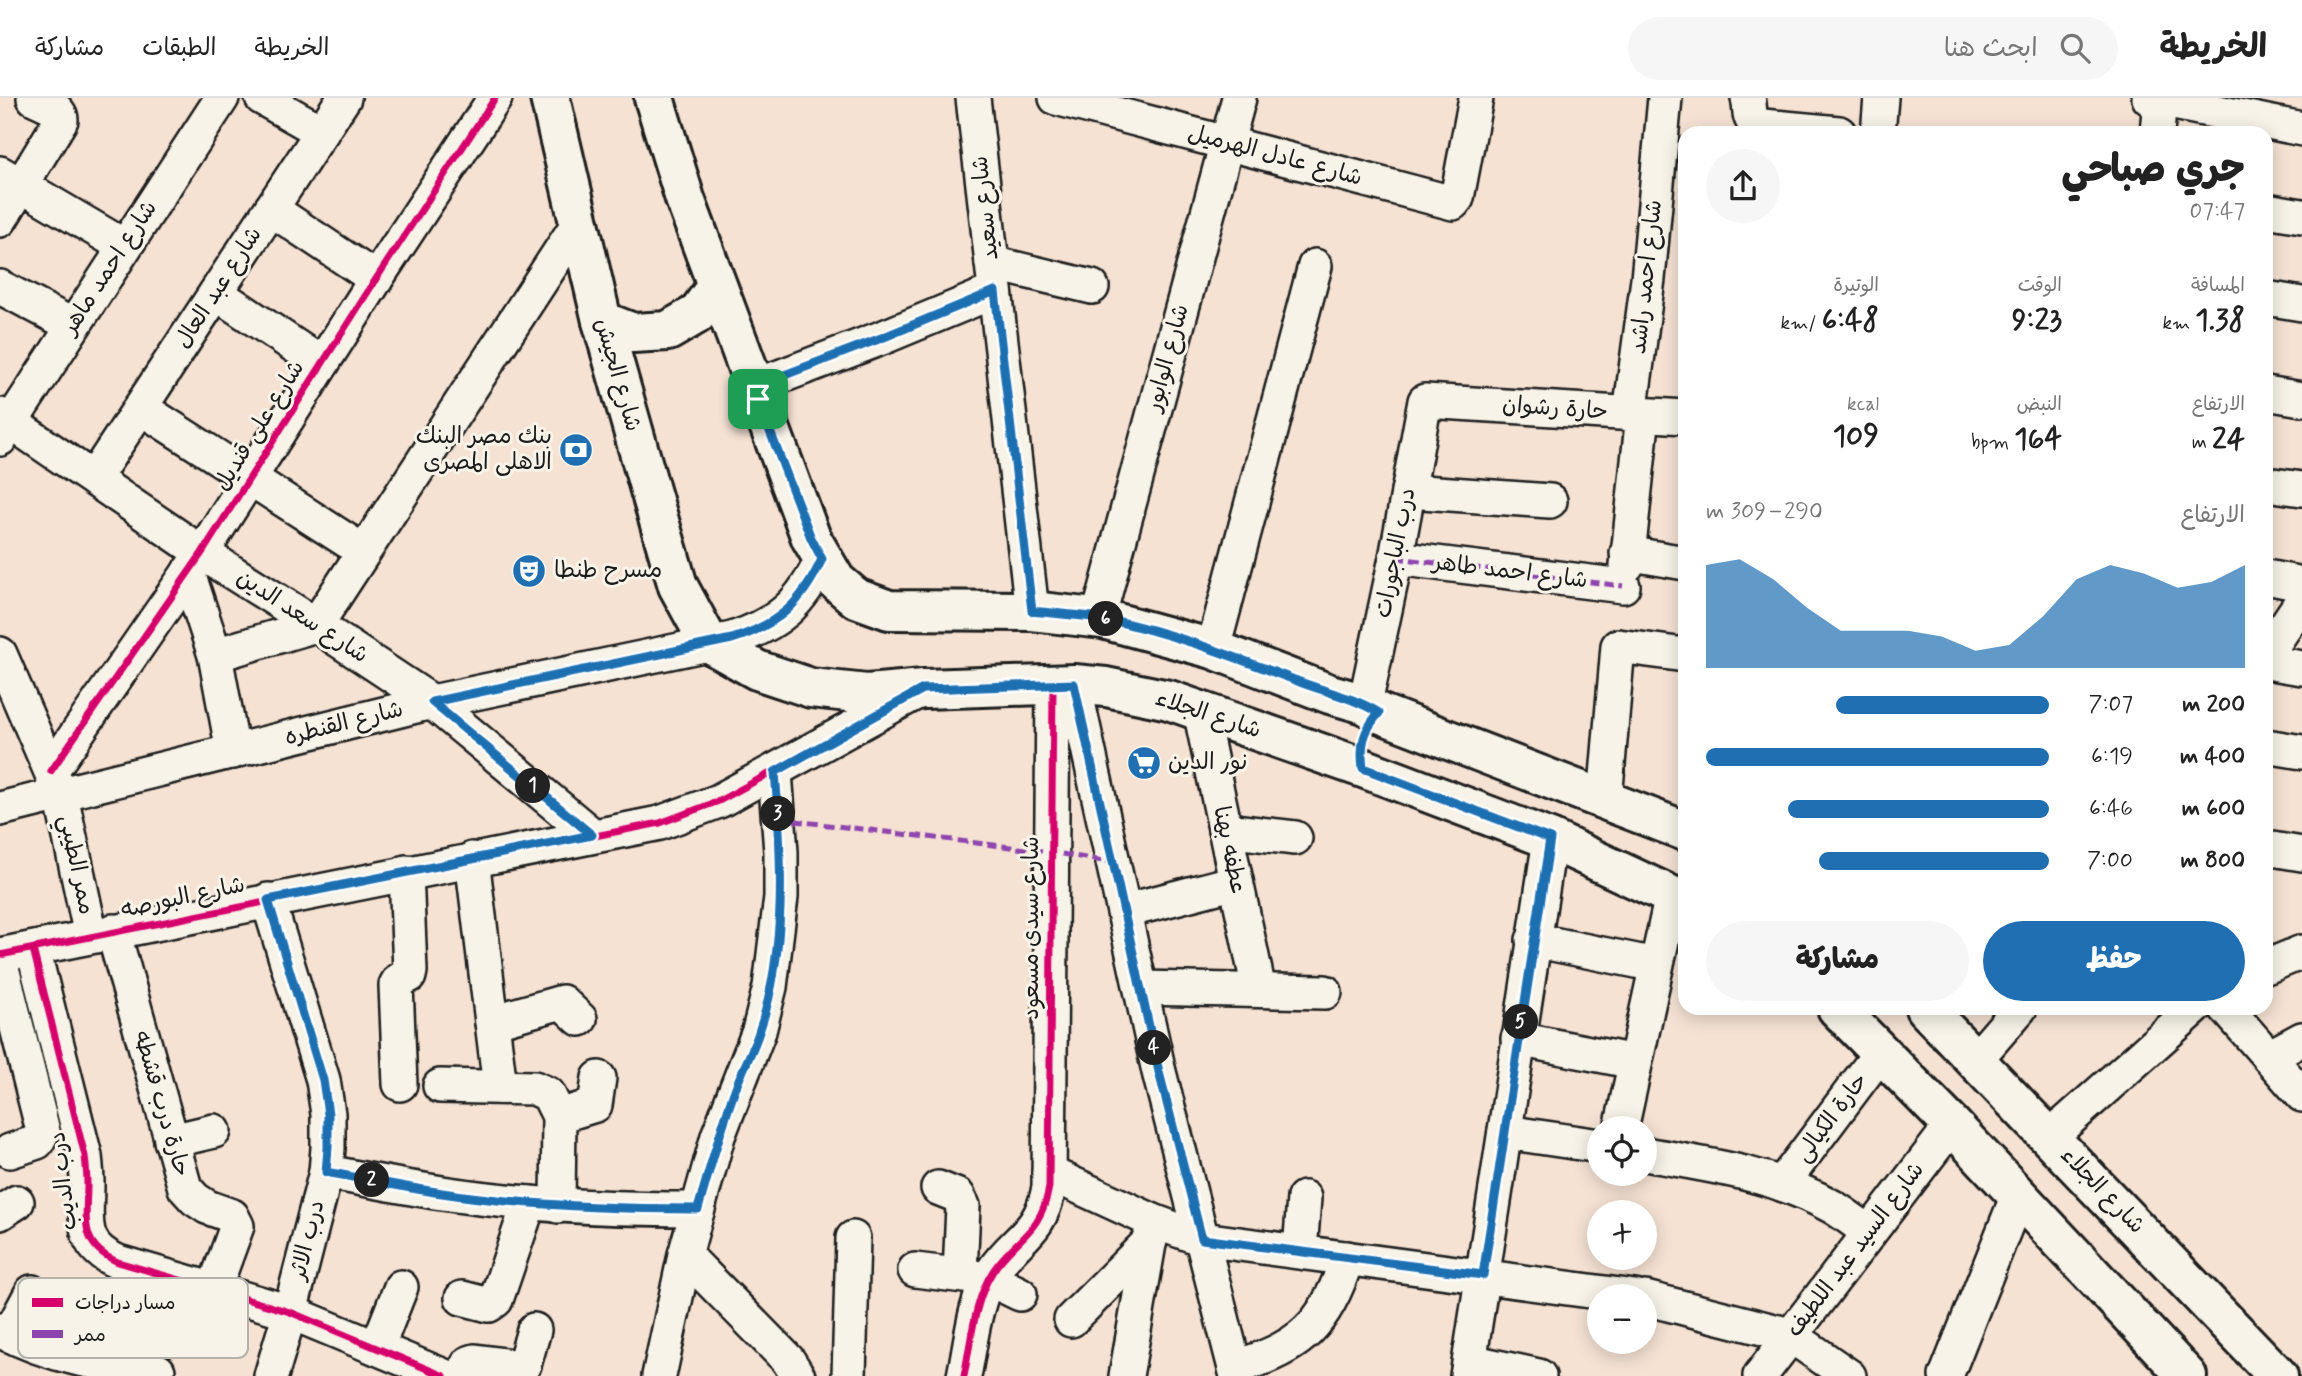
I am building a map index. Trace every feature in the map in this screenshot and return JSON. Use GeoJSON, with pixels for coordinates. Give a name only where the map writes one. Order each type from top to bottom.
{"type":"FeatureCollection","features":[{"type":"Feature","properties":{"kind":"main road","name":"شارع الجيش"},"geometry":{"type":"LineString","coordinates":[[550,98],[602,321],[678,586],[709,643]]}},
{"type":"Feature","properties":{"kind":"main road"},"geometry":{"type":"LineString","coordinates":[[654,98],[685,199],[811,538],[836,581],[856,598],[889,610],[1032,611],[1143,628],[1213,649],[1678,828]]}},
{"type":"Feature","properties":{"kind":"main road"},"geometry":{"type":"LineString","coordinates":[[602,321],[633,333],[667,331],[697,314],[717,286]]}},
{"type":"Feature","properties":{"kind":"main road","name":"شارع الجلاء"},"geometry":{"type":"LineString","coordinates":[[709,643],[757,670],[811,688],[867,694],[923,689],[1064,684],[1138,692],[1200,710],[1302,746],[1550,839],[1678,899]]}},
{"type":"Feature","properties":{"kind":"main road"},"geometry":{"type":"LineString","coordinates":[[1302,746],[1321,726],[1358,704]]}},
{"type":"Feature","properties":{"kind":"main road"},"geometry":{"type":"LineString","coordinates":[[1358,704],[1369,724],[1363,738],[1363,768]]}},
{"type":"Feature","properties":{"kind":"main road"},"geometry":{"type":"LineString","coordinates":[[1844,1015],[1952,1125],[2187,1376]]}},
{"type":"Feature","properties":{"kind":"main road","name":"شارع الجلاء"},"geometry":{"type":"LineString","coordinates":[[1932,1015],[2278,1376]]}},
{"type":"Feature","properties":{"kind":"street","name":"شارع احمد ماهر"},"geometry":{"type":"LineString","coordinates":[[4,426],[222,98]]}},
{"type":"Feature","properties":{"kind":"street"},"geometry":{"type":"LineString","coordinates":[[262,98],[322,132]]}},
{"type":"Feature","properties":{"kind":"street","name":"شارع عبد العال"},"geometry":{"type":"LineString","coordinates":[[94,478],[344,98]]}},
{"type":"Feature","properties":{"kind":"street","name":"شارع على قنديل"},"geometry":{"type":"LineString","coordinates":[[56,783],[376,279],[495,98]]}},
{"type":"Feature","properties":{"kind":"street","name":"شارع سعيد"},"geometry":{"type":"LineString","coordinates":[[973,98],[1032,611]]}},
{"type":"Feature","properties":{"kind":"street","name":"شارع عادل الهرميل"},"geometry":{"type":"LineString","coordinates":[[1056,98],[1096,103],[1227,142],[1453,203],[1457,198],[1476,98]]}},
{"type":"Feature","properties":{"kind":"street","name":"شارع الوابور"},"geometry":{"type":"LineString","coordinates":[[1098,619],[1239,98]]}},
{"type":"Feature","properties":{"kind":"street","name":"شارع احمد راشد"},"geometry":{"type":"LineString","coordinates":[[1626,568],[1665,98]]}},
{"type":"Feature","properties":{"kind":"street"},"geometry":{"type":"LineString","coordinates":[[1748,98],[1750,117],[1754,123],[1763,126]]}},
{"type":"Feature","properties":{"kind":"street"},"geometry":{"type":"LineString","coordinates":[[1879,126],[1881,98]]}},
{"type":"Feature","properties":{"kind":"street"},"geometry":{"type":"LineString","coordinates":[[2157,126],[2156,99],[2302,129]]}},
{"type":"Feature","properties":{"kind":"street"},"geometry":{"type":"LineString","coordinates":[[0,220],[10,179],[61,120],[61,115],[46,104]]}},
{"type":"Feature","properties":{"kind":"street"},"geometry":{"type":"LineString","coordinates":[[10,179],[124,246]]}},
{"type":"Feature","properties":{"kind":"street"},"geometry":{"type":"LineString","coordinates":[[271,209],[376,279]]}},
{"type":"Feature","properties":{"kind":"street"},"geometry":{"type":"LineString","coordinates":[[2273,211],[2302,216]]}},
{"type":"Feature","properties":{"kind":"street"},"geometry":{"type":"LineString","coordinates":[[215,654],[316,625],[580,221]]}},
{"type":"Feature","properties":{"kind":"street"},"geometry":{"type":"LineString","coordinates":[[1213,649],[1315,266]]}},
{"type":"Feature","properties":{"kind":"street"},"geometry":{"type":"LineString","coordinates":[[753,387],[884,337],[994,277],[1092,287]]}},
{"type":"Feature","properties":{"kind":"street"},"geometry":{"type":"LineString","coordinates":[[0,287],[72,325]]}},
{"type":"Feature","properties":{"kind":"street"},"geometry":{"type":"LineString","coordinates":[[216,293],[322,364]]}},
{"type":"Feature","properties":{"kind":"street"},"geometry":{"type":"LineString","coordinates":[[2273,299],[2302,304]]}},
{"type":"Feature","properties":{"kind":"street"},"geometry":{"type":"LineString","coordinates":[[2273,394],[2302,399]]}},
{"type":"Feature","properties":{"kind":"street","name":"حارة رشوان"},"geometry":{"type":"LineString","coordinates":[[1425,401],[1678,417]]}},
{"type":"Feature","properties":{"kind":"street","name":"درب الباجورات"},"geometry":{"type":"LineString","coordinates":[[1358,704],[1396,558],[1425,401]]}},
{"type":"Feature","properties":{"kind":"street"},"geometry":{"type":"LineString","coordinates":[[141,408],[363,551]]}},
{"type":"Feature","properties":{"kind":"street","name":"شارع سعد الدين"},"geometry":{"type":"LineString","coordinates":[[4,426],[94,478],[195,563],[316,625],[432,702],[592,835]]}},
{"type":"Feature","properties":{"kind":"street"},"geometry":{"type":"LineString","coordinates":[[2273,485],[2302,489]]}},
{"type":"Feature","properties":{"kind":"street"},"geometry":{"type":"LineString","coordinates":[[1408,491],[1550,501]]}},
{"type":"Feature","properties":{"kind":"street","name":"شارع احمد طاهر"},"geometry":{"type":"LineString","coordinates":[[1396,558],[1626,568],[1678,564]]}},
{"type":"Feature","properties":{"kind":"street","name":"شارع القنطره"},"geometry":{"type":"LineString","coordinates":[[0,809],[56,783],[233,752],[432,702],[756,631],[778,619],[797,602],[822,559]]}},
{"type":"Feature","properties":{"kind":"street"},"geometry":{"type":"LineString","coordinates":[[195,563],[233,752]]}},
{"type":"Feature","properties":{"kind":"street"},"geometry":{"type":"LineString","coordinates":[[2273,578],[2302,583]]}},
{"type":"Feature","properties":{"kind":"street"},"geometry":{"type":"LineString","coordinates":[[2273,644],[2302,601]]}},
{"type":"Feature","properties":{"kind":"street"},"geometry":{"type":"LineString","coordinates":[[1605,800],[1618,646],[1678,653]]}},
{"type":"Feature","properties":{"kind":"street","name":"ممر الطيبي"},"geometry":{"type":"LineString","coordinates":[[0,654],[56,783],[102,934]]}},
{"type":"Feature","properties":{"kind":"street"},"geometry":{"type":"LineString","coordinates":[[2273,663],[2302,668]]}},
{"type":"Feature","properties":{"kind":"street"},"geometry":{"type":"LineString","coordinates":[[1064,684],[1125,911],[1159,1072],[1236,1372],[1296,1341],[1320,1318],[1338,1290],[1348,1258]]}},
{"type":"Feature","properties":{"kind":"street","name":"شارع سيدى مسعود"},"geometry":{"type":"LineString","coordinates":[[974,1276],[1042,1213],[1046,1200],[1064,684]]}},
{"type":"Feature","properties":{"kind":"street","name":"شارع البورصه"},"geometry":{"type":"LineString","coordinates":[[0,958],[268,900],[660,823],[719,801],[923,689]]}},
{"type":"Feature","properties":{"kind":"street","name":"عطفه بهنا"},"geometry":{"type":"LineString","coordinates":[[1200,710],[1259,990]]}},
{"type":"Feature","properties":{"kind":"street"},"geometry":{"type":"LineString","coordinates":[[2273,747],[2302,752]]}},
{"type":"Feature","properties":{"kind":"street"},"geometry":{"type":"LineString","coordinates":[[659,1376],[685,1255],[718,1136],[760,1031],[770,987],[781,897],[781,852],[775,772]]}},
{"type":"Feature","properties":{"kind":"street"},"geometry":{"type":"LineString","coordinates":[[1225,830],[1295,838]]}},
{"type":"Feature","properties":{"kind":"street"},"geometry":{"type":"LineString","coordinates":[[1539,1376],[1469,1369],[1550,839]]}},
{"type":"Feature","properties":{"kind":"street"},"geometry":{"type":"LineString","coordinates":[[2273,849],[2302,854]]}},
{"type":"Feature","properties":{"kind":"street"},"geometry":{"type":"LineString","coordinates":[[472,859],[500,1087]]}},
{"type":"Feature","properties":{"kind":"street"},"geometry":{"type":"LineString","coordinates":[[400,1084],[396,985],[398,980],[409,976],[410,971],[406,872]]}},
{"type":"Feature","properties":{"kind":"street"},"geometry":{"type":"LineString","coordinates":[[1125,911],[1236,882]]}},
{"type":"Feature","properties":{"kind":"street","name":"درب الاثر"},"geometry":{"type":"LineString","coordinates":[[268,900],[323,1080],[328,1114],[326,1172],[271,1376]]}},
{"type":"Feature","properties":{"kind":"street"},"geometry":{"type":"LineString","coordinates":[[1624,1116],[1656,965],[1678,902]]}},
{"type":"Feature","properties":{"kind":"street","name":"حارة درب قشطه"},"geometry":{"type":"LineString","coordinates":[[102,934],[186,1188],[195,1199],[207,1207],[232,1216],[237,1226],[218,1278]]}},
{"type":"Feature","properties":{"kind":"street"},"geometry":{"type":"LineString","coordinates":[[1533,940],[1656,965]]}},
{"type":"Feature","properties":{"kind":"street","name":"درب الديب"},"geometry":{"type":"LineString","coordinates":[[33,949],[85,1156],[87,1233],[100,1252],[117,1262],[174,1278]]}},
{"type":"Feature","properties":{"kind":"street"},"geometry":{"type":"LineString","coordinates":[[2273,964],[2302,952]]}},
{"type":"Feature","properties":{"kind":"street"},"geometry":{"type":"LineString","coordinates":[[0,958],[43,1130],[37,1142],[10,1151]]}},
{"type":"Feature","properties":{"kind":"street"},"geometry":{"type":"LineString","coordinates":[[1141,988],[1325,992]]}},
{"type":"Feature","properties":{"kind":"street"},"geometry":{"type":"LineString","coordinates":[[492,1022],[562,1002],[580,1019]]}},
{"type":"Feature","properties":{"kind":"street"},"geometry":{"type":"LineString","coordinates":[[1976,1059],[2014,1015]]}},
{"type":"Feature","properties":{"kind":"street"},"geometry":{"type":"LineString","coordinates":[[2050,1137],[2187,1015]]}},
{"type":"Feature","properties":{"kind":"street"},"geometry":{"type":"LineString","coordinates":[[2232,1015],[2302,1095]]}},
{"type":"Feature","properties":{"kind":"street"},"geometry":{"type":"LineString","coordinates":[[1518,1039],[1635,1062]]}},
{"type":"Feature","properties":{"kind":"street"},"geometry":{"type":"LineString","coordinates":[[2269,1057],[2302,1040]]}},
{"type":"Feature","properties":{"kind":"street","name":"حارة الكيالى"},"geometry":{"type":"LineString","coordinates":[[1782,1184],[1881,1052]]}},
{"type":"Feature","properties":{"kind":"street"},"geometry":{"type":"LineString","coordinates":[[559,1116],[595,1105],[599,1078]]}},
{"type":"Feature","properties":{"kind":"street"},"geometry":{"type":"LineString","coordinates":[[440,1086],[534,1088],[548,1094],[559,1116],[544,1204],[496,1300],[489,1305],[462,1298]]}},
{"type":"Feature","properties":{"kind":"street","name":"شارع السيد عبد اللطيف"},"geometry":{"type":"LineString","coordinates":[[1760,1376],[1952,1125]]}},
{"type":"Feature","properties":{"kind":"street"},"geometry":{"type":"LineString","coordinates":[[171,1141],[214,1131]]}},
{"type":"Feature","properties":{"kind":"street"},"geometry":{"type":"LineString","coordinates":[[1504,1132],[1587,1144]]}},
{"type":"Feature","properties":{"kind":"street"},"geometry":{"type":"LineString","coordinates":[[1657,1156],[1721,1167],[1782,1184],[1834,1208],[1869,1232]]}},
{"type":"Feature","properties":{"kind":"street"},"geometry":{"type":"LineString","coordinates":[[326,1172],[442,1193],[544,1204],[698,1209]]}},
{"type":"Feature","properties":{"kind":"street"},"geometry":{"type":"LineString","coordinates":[[1049,1173],[1152,1231],[1587,1290]]}},
{"type":"Feature","properties":{"kind":"street"},"geometry":{"type":"LineString","coordinates":[[938,1188],[958,1196],[962,1202],[974,1276],[981,1299],[964,1376]]}},
{"type":"Feature","properties":{"kind":"street"},"geometry":{"type":"LineString","coordinates":[[1946,1376],[2018,1195]]}},
{"type":"Feature","properties":{"kind":"street"},"geometry":{"type":"LineString","coordinates":[[1300,1251],[1304,1198]]}},
{"type":"Feature","properties":{"kind":"street"},"geometry":{"type":"LineString","coordinates":[[1071,1320],[1152,1231]]}},
{"type":"Feature","properties":{"kind":"street"},"geometry":{"type":"LineString","coordinates":[[1126,1376],[1152,1231]]}},
{"type":"Feature","properties":{"kind":"street"},"geometry":{"type":"LineString","coordinates":[[849,1376],[862,1341],[853,1238]]}},
{"type":"Feature","properties":{"kind":"street"},"geometry":{"type":"LineString","coordinates":[[685,1255],[788,1360],[798,1376]]}},
{"type":"Feature","properties":{"kind":"street"},"geometry":{"type":"LineString","coordinates":[[915,1270],[974,1276],[1020,1294]]}},
{"type":"Feature","properties":{"kind":"street"},"geometry":{"type":"LineString","coordinates":[[377,1348],[401,1287]]}},
{"type":"Feature","properties":{"kind":"street","name":"درب الديب"},"geometry":{"type":"LineString","coordinates":[[248,1299],[290,1312],[444,1376]]}},
{"type":"Feature","properties":{"kind":"street"},"geometry":{"type":"LineString","coordinates":[[1657,1301],[1790,1335],[1849,1376]]}},
{"type":"Feature","properties":{"kind":"street"},"geometry":{"type":"LineString","coordinates":[[5,1333],[18,1313]]}},
{"type":"Feature","properties":{"kind":"street"},"geometry":{"type":"LineString","coordinates":[[461,1376],[469,1363],[475,1361],[519,1367],[523,1365],[534,1330]]}},
{"type":"Feature","properties":{"kind":"street"},"geometry":{"type":"LineString","coordinates":[[72,1358],[115,1371],[158,1371]]}},
{"type":"Feature","properties":{"kind":"marked path"},"geometry":{"type":"LineString","coordinates":[[1396,558],[1623,586]]}},
{"type":"Feature","properties":{"kind":"marked path"},"geometry":{"type":"LineString","coordinates":[[779,819],[1051,852],[1114,863]]}},
{"type":"Feature","properties":{"kind":"cycle path"},"geometry":{"type":"LineString","coordinates":[[51,771],[202,553],[495,98]]}},
{"type":"Feature","properties":{"kind":"cycle path"},"geometry":{"type":"LineString","coordinates":[[964,1376],[981,1295],[993,1271],[1034,1225],[1045,1203],[1049,1187],[1053,684]]}},
{"type":"Feature","properties":{"kind":"cycle path"},"geometry":{"type":"LineString","coordinates":[[0,955],[660,823],[719,801],[924,689]]}},
{"type":"Feature","properties":{"kind":"cycle path"},"geometry":{"type":"LineString","coordinates":[[33,949],[85,1156],[86,1220],[91,1239],[96,1248],[118,1262],[173,1278]]}},
{"type":"Feature","properties":{"kind":"cycle path"},"geometry":{"type":"LineString","coordinates":[[248,1300],[290,1312],[444,1376]]}},
{"type":"Feature","properties":{"kind":"place","name":"بنك مصر البنك الاهلى المصرى"},"geometry":{"type":"Point","coordinates":[576,450]}},
{"type":"Feature","properties":{"kind":"place","name":"مسرح طنطا"},"geometry":{"type":"Point","coordinates":[529,571]}},
{"type":"Feature","properties":{"kind":"place","name":"نور الدين"},"geometry":{"type":"Point","coordinates":[1144,763]}},
{"type":"Feature","properties":{"kind":"route"},"geometry":{"type":"LineString","coordinates":[[995,291],[1032,611],[1103,619],[1143,628],[1213,649],[1330,694],[1365,704],[1379,713],[1369,724],[1363,738],[1363,768],[1550,839],[1483,1275],[1202,1239],[1159,1072],[1074,684],[923,689],[775,772],[781,852],[781,897],[770,987],[760,1031],[718,1136],[698,1209],[558,1206],[442,1193],[326,1172],[328,1114],[323,1080],[268,900],[592,835],[432,702],[732,639],[756,631],[778,619],[797,602],[822,559],[811,538],[758,399],[753,387],[995,291]]}}]}
